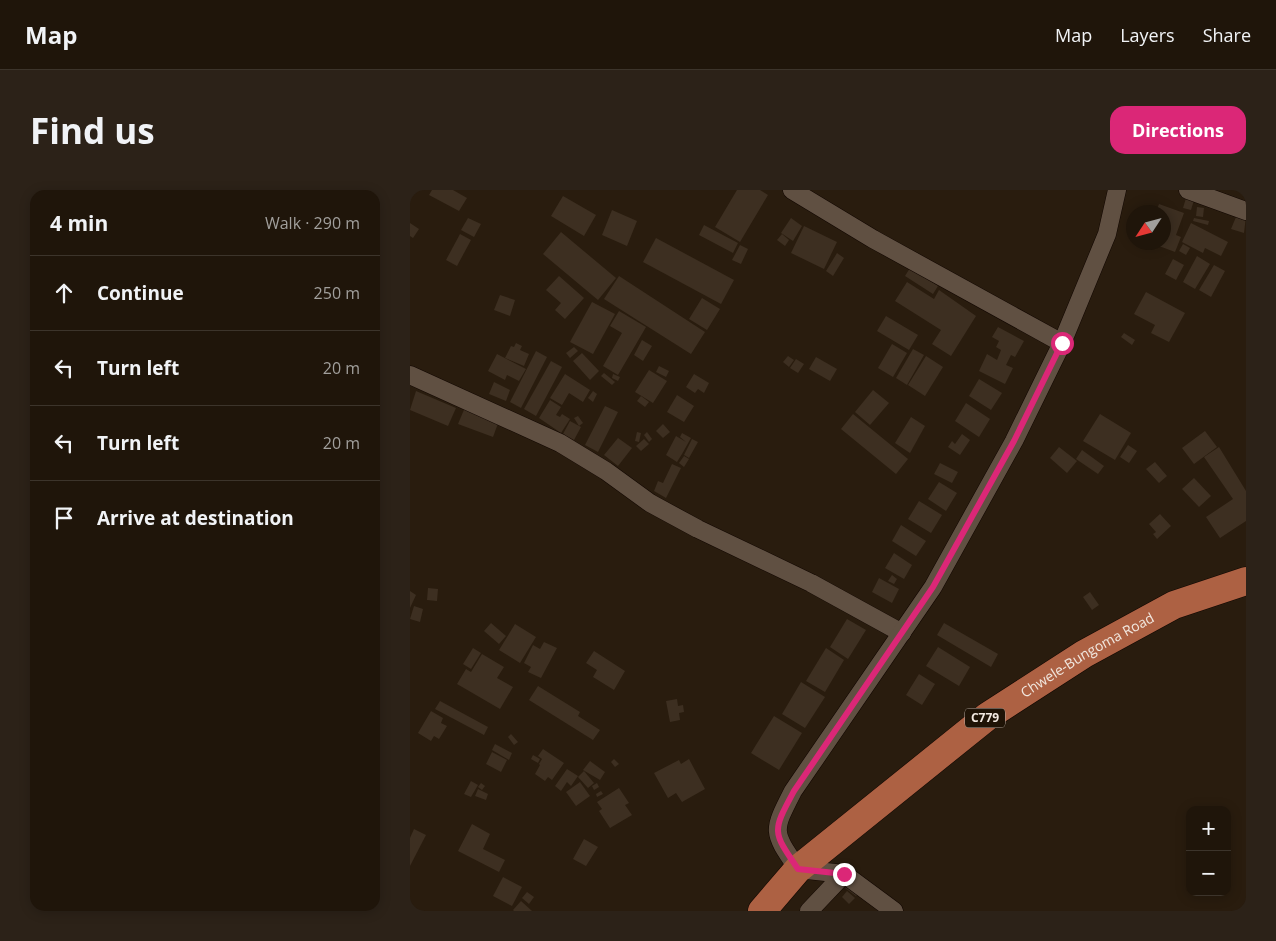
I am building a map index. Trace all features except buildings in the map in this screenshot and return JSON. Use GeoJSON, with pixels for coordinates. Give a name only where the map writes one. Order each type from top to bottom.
{"type":"FeatureCollection","features":[{"type":"Feature","properties":{"kind":"main road","name":"Chwele-Bungoma Road"},"geometry":{"type":"LineString","coordinates":[[762,911],[798,869],[988,716],[1076,659],[1174,605],[1226,586],[1246,581]]}},
{"type":"Feature","properties":{"kind":"street"},"geometry":{"type":"LineString","coordinates":[[792,190],[873,239],[1062,343]]}},
{"type":"Feature","properties":{"kind":"street"},"geometry":{"type":"LineString","coordinates":[[894,911],[844,874],[798,869],[780,842],[777,822],[794,791],[933,587],[1014,441],[1062,343],[1107,234],[1117,190]]}},
{"type":"Feature","properties":{"kind":"street"},"geometry":{"type":"LineString","coordinates":[[1188,190],[1246,211]]}},
{"type":"Feature","properties":{"kind":"street"},"geometry":{"type":"LineString","coordinates":[[410,375],[560,443],[606,471],[650,503],[698,529],[810,582],[902,633]]}},
{"type":"Feature","properties":{"kind":"street"},"geometry":{"type":"LineString","coordinates":[[809,911],[844,874]]}},
{"type":"Feature","properties":{"kind":"route"},"geometry":{"type":"LineString","coordinates":[[844,874],[798,869],[780,842],[777,822],[794,791],[933,587],[1014,441],[1062,343]]}}]}
